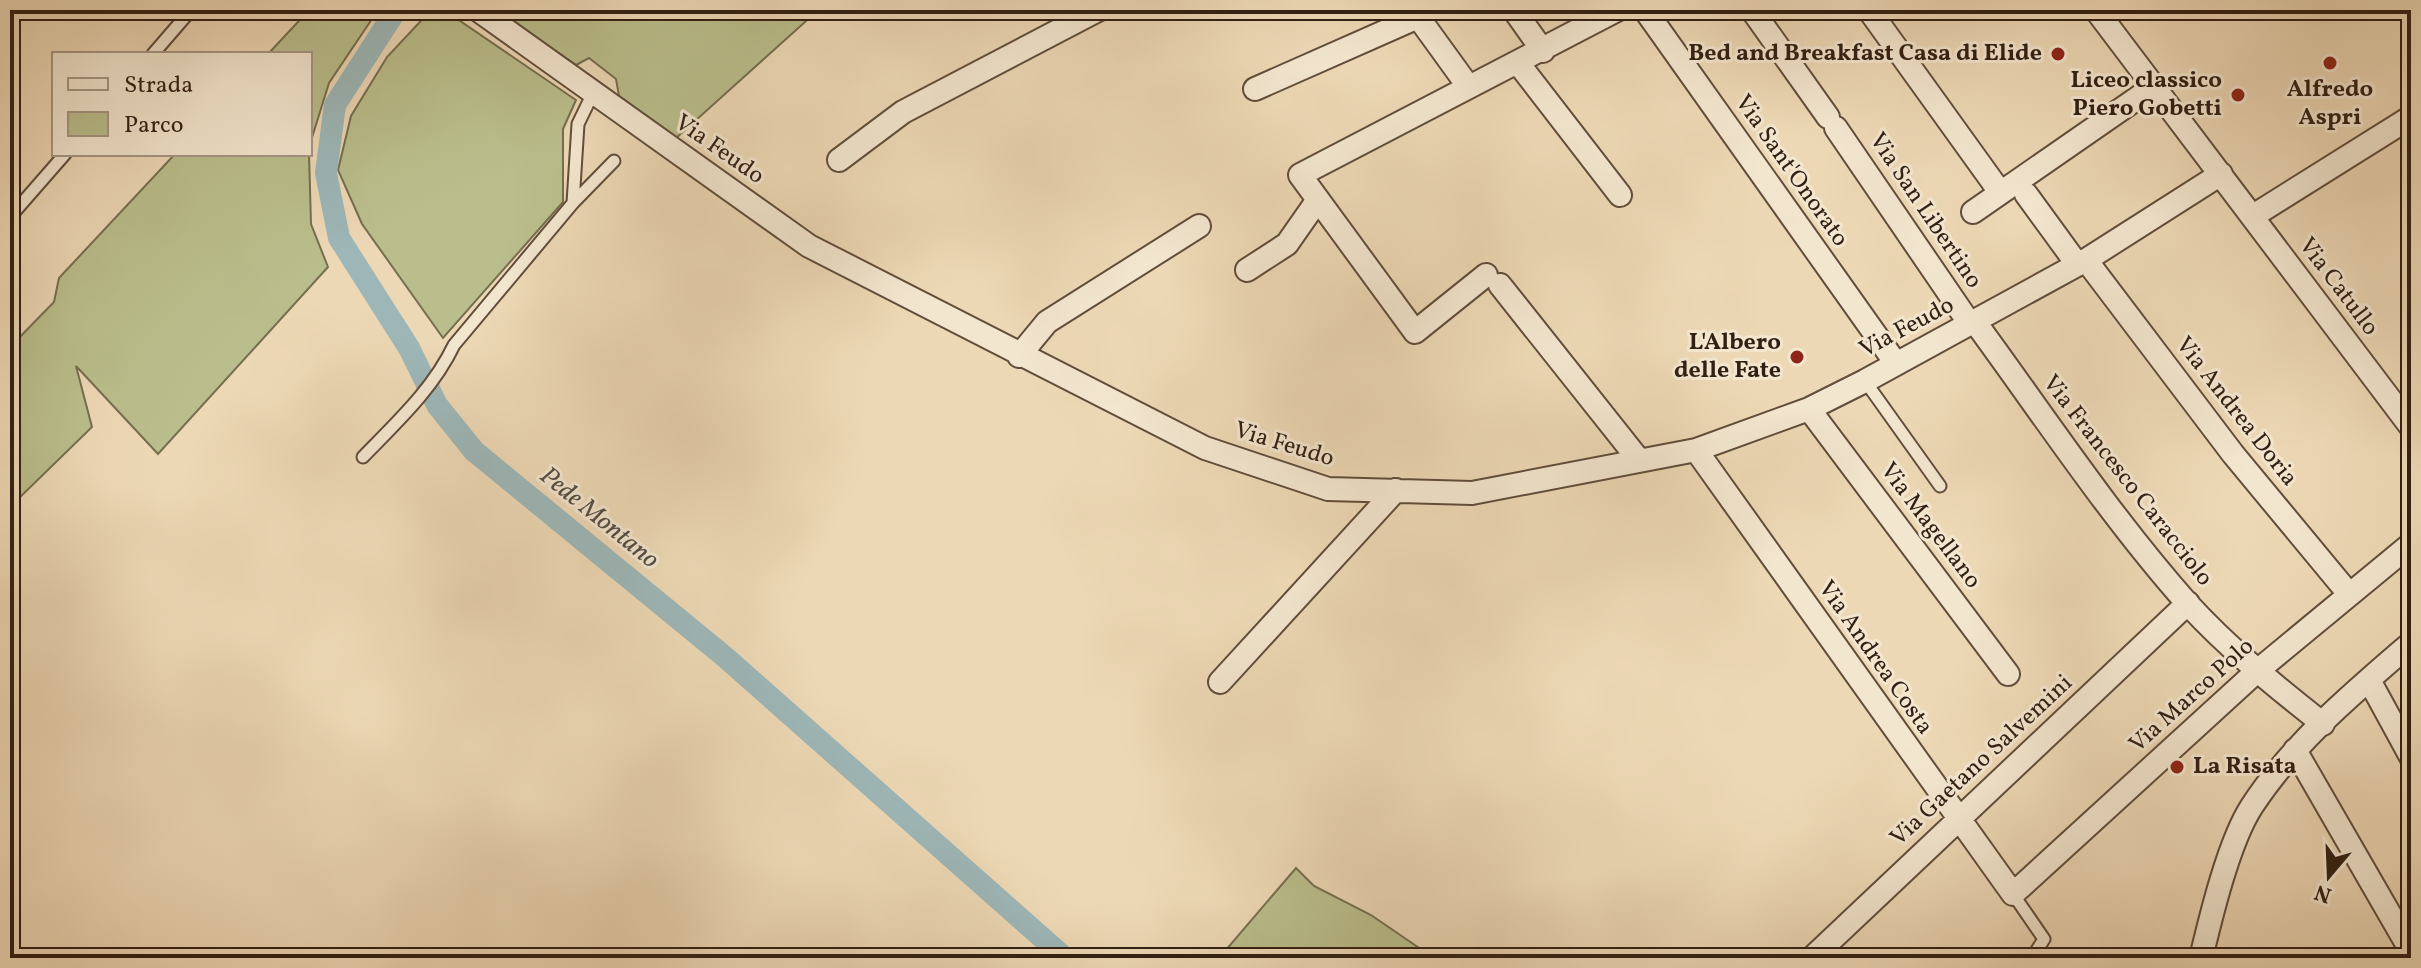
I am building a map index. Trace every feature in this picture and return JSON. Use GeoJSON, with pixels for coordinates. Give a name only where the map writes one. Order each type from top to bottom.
{"type":"FeatureCollection","features":[{"type":"Feature","properties":{"kind":"street","name":"Via Feudo"},"geometry":{"type":"LineString","coordinates":[[478,10],[809,246],[1019,356],[1205,448],[1328,489],[1472,493],[1696,450],[1809,409],[1865,381],[2082,262],[2221,174]]}},
{"type":"Feature","properties":{"kind":"street"},"geometry":{"type":"LineString","coordinates":[[839,160],[903,112],[1098,10]]}},
{"type":"Feature","properties":{"kind":"street"},"geometry":{"type":"LineString","coordinates":[[1514,10],[1543,51]]}},
{"type":"Feature","properties":{"kind":"street"},"geometry":{"type":"LineString","coordinates":[[1617,10],[1300,175],[1415,332],[1493,280],[1639,460]]}},
{"type":"Feature","properties":{"kind":"street","name":"Via Sant'Onorato"},"geometry":{"type":"LineString","coordinates":[[1645,10],[1895,362]]}},
{"type":"Feature","properties":{"kind":"street","name":"Via San Libertino"},"geometry":{"type":"LineString","coordinates":[[1752,10],[1972,323]]}},
{"type":"Feature","properties":{"kind":"street"},"geometry":{"type":"LineString","coordinates":[[1869,10],[2000,192]]}},
{"type":"Feature","properties":{"kind":"street","name":"Via Catullo"},"geometry":{"type":"LineString","coordinates":[[2096,10],[2411,427]]}},
{"type":"Feature","properties":{"kind":"street"},"geometry":{"type":"LineString","coordinates":[[1255,89],[1415,14],[1468,86]]}},
{"type":"Feature","properties":{"kind":"street"},"geometry":{"type":"LineString","coordinates":[[1518,63],[1620,195]]}},
{"type":"Feature","properties":{"kind":"street"},"geometry":{"type":"LineString","coordinates":[[1973,212],[2152,88]]}},
{"type":"Feature","properties":{"kind":"street"},"geometry":{"type":"LineString","coordinates":[[2253,216],[2411,117]]}},
{"type":"Feature","properties":{"kind":"street","name":"Via Andrea Doria"},"geometry":{"type":"LineString","coordinates":[[2026,194],[2349,594]]}},
{"type":"Feature","properties":{"kind":"street"},"geometry":{"type":"LineString","coordinates":[[1247,270],[1287,244],[1317,201]]}},
{"type":"Feature","properties":{"kind":"street"},"geometry":{"type":"LineString","coordinates":[[1019,356],[1047,322],[1199,226]]}},
{"type":"Feature","properties":{"kind":"street","name":"Via Francesco Caracciolo"},"geometry":{"type":"LineString","coordinates":[[1972,323],[2123,525],[2188,603],[2256,672],[2323,724]]}},
{"type":"Feature","properties":{"kind":"street","name":"Via Magellano"},"geometry":{"type":"LineString","coordinates":[[1809,409],[2008,674]]}},
{"type":"Feature","properties":{"kind":"street","name":"Via Andrea Costa"},"geometry":{"type":"LineString","coordinates":[[1696,450],[2013,894]]}},
{"type":"Feature","properties":{"kind":"street"},"geometry":{"type":"LineString","coordinates":[[1220,682],[1396,490]]}},
{"type":"Feature","properties":{"kind":"street","name":"Via Marco Polo"},"geometry":{"type":"LineString","coordinates":[[2013,894],[2256,672],[2411,544]]}},
{"type":"Feature","properties":{"kind":"street","name":"Via Gaetano Salvemini"},"geometry":{"type":"LineString","coordinates":[[1812,958],[2188,603]]}},
{"type":"Feature","properties":{"kind":"street"},"geometry":{"type":"LineString","coordinates":[[2201,958],[2215,898],[2250,809],[2295,750],[2411,643]]}},
{"type":"Feature","properties":{"kind":"street"},"geometry":{"type":"LineString","coordinates":[[2369,680],[2411,757]]}},
{"type":"Feature","properties":{"kind":"street"},"geometry":{"type":"LineString","coordinates":[[2295,750],[2411,951]]}},
{"type":"Feature","properties":{"kind":"lane"},"geometry":{"type":"LineString","coordinates":[[155,52],[191,10]]}},
{"type":"Feature","properties":{"kind":"lane"},"geometry":{"type":"LineString","coordinates":[[573,203],[578,124],[593,93]]}},
{"type":"Feature","properties":{"kind":"lane"},"geometry":{"type":"LineString","coordinates":[[10,217],[63,156]]}},
{"type":"Feature","properties":{"kind":"lane"},"geometry":{"type":"LineString","coordinates":[[363,457],[415,403],[442,369],[454,345],[573,203],[614,161]]}},
{"type":"Feature","properties":{"kind":"lane"},"geometry":{"type":"LineString","coordinates":[[1865,381],[1940,486]]}},
{"type":"Feature","properties":{"kind":"lane"},"geometry":{"type":"LineString","coordinates":[[2013,894],[2044,939],[2032,958]]}},
{"type":"Feature","properties":{"kind":"green space"},"geometry":{"type":"Polygon","coordinates":[[[309,10],[378,10],[329,83],[312,138],[312,52],[270,52],[309,10]]]}},
{"type":"Feature","properties":{"kind":"green space"},"geometry":{"type":"Polygon","coordinates":[[[431,10],[444,10],[576,100],[563,129],[563,202],[443,338],[362,224],[338,170],[351,116],[387,57],[431,10]]]}},
{"type":"Feature","properties":{"kind":"green space"},"geometry":{"type":"Polygon","coordinates":[[[495,10],[812,10],[815,13],[675,139],[619,96],[616,79],[589,58],[576,65],[495,10]]]}},
{"type":"Feature","properties":{"kind":"green space"},"geometry":{"type":"Polygon","coordinates":[[[173,156],[309,156],[311,224],[328,267],[158,454],[76,366],[92,427],[10,507],[10,347],[54,302],[59,278],[173,156]]]}},
{"type":"Feature","properties":{"kind":"green space"},"geometry":{"type":"Polygon","coordinates":[[[1296,868],[1314,886],[1371,915],[1428,954],[1489,958],[1219,958],[1296,868]]]}},
{"type":"Feature","properties":{"kind":"waterway","name":"Pede Montano"},"geometry":{"type":"LineString","coordinates":[[396,10],[335,105],[326,173],[339,238],[409,348],[437,405],[474,451],[725,657],[1065,958]]}},
{"type":"Feature","properties":{"kind":"place","name":"Bed and Breakfast Casa di Elide"},"geometry":{"type":"Point","coordinates":[2058,54]}},
{"type":"Feature","properties":{"kind":"place","name":"Alfredo Aspri"},"geometry":{"type":"Point","coordinates":[2330,63]}},
{"type":"Feature","properties":{"kind":"place","name":"Liceo classico Piero Gobetti"},"geometry":{"type":"Point","coordinates":[2238,95]}},
{"type":"Feature","properties":{"kind":"place","name":"L'Albero delle Fate"},"geometry":{"type":"Point","coordinates":[1797,357]}},
{"type":"Feature","properties":{"kind":"place","name":"La Risata"},"geometry":{"type":"Point","coordinates":[2177,767]}}]}
